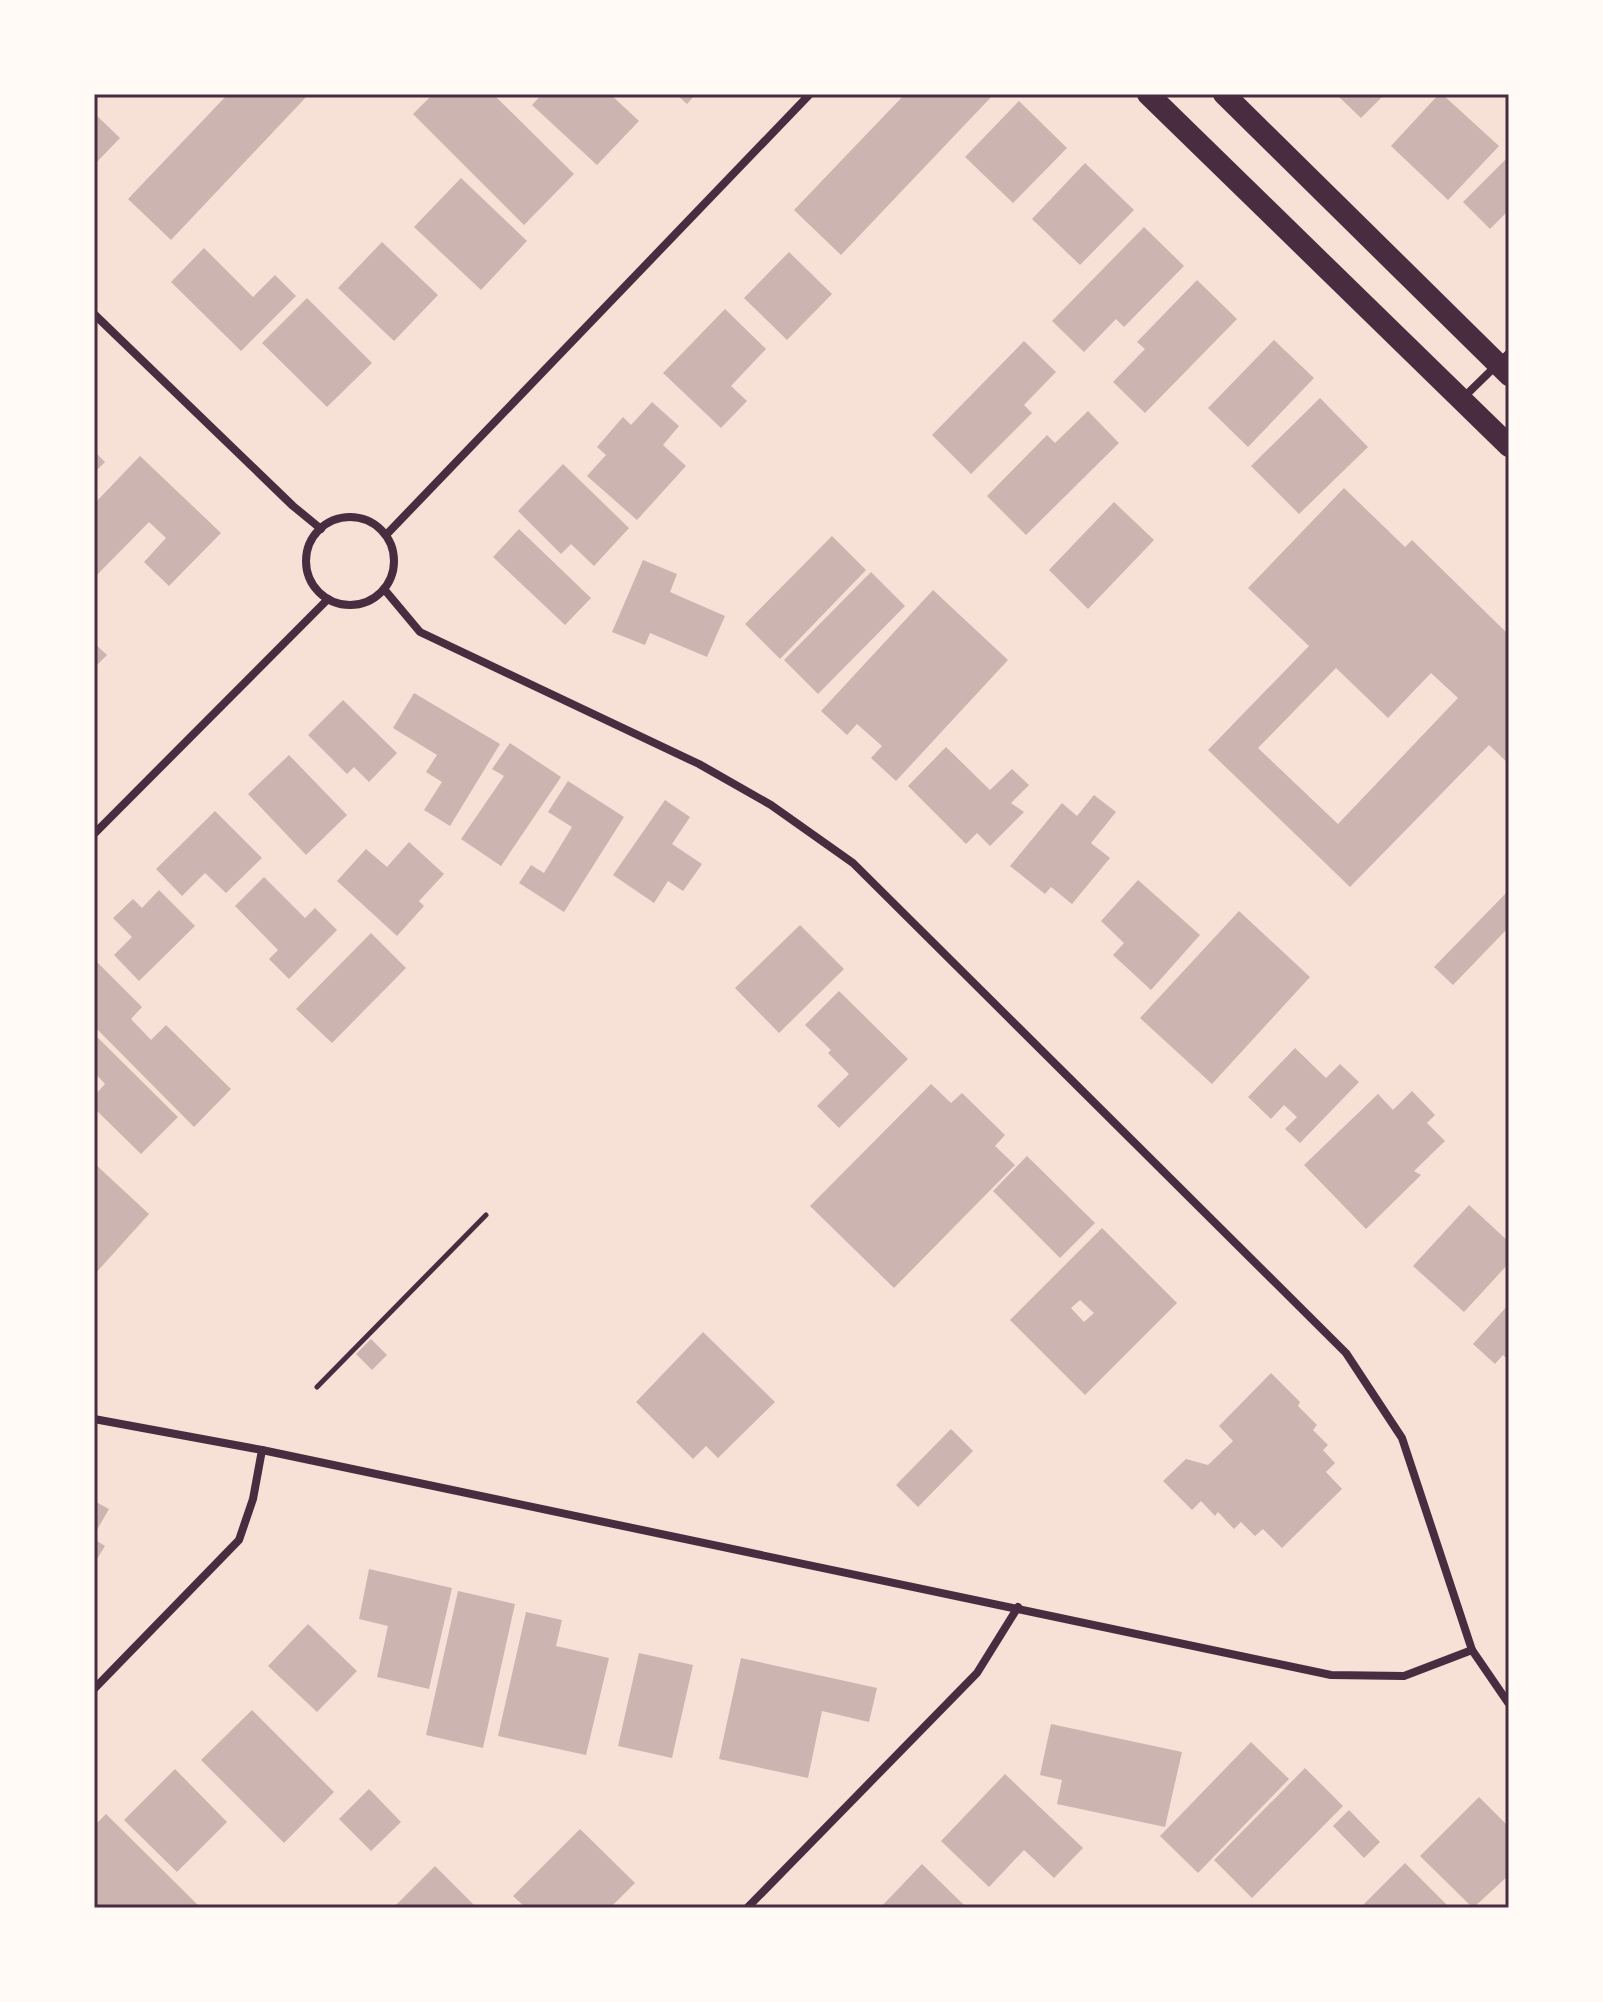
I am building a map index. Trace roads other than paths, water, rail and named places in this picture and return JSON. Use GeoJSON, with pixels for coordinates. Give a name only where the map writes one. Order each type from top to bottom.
{"type":"FeatureCollection","features":[{"type":"Feature","properties":{"kind":"highway"},"geometry":{"type":"LineString","coordinates":[[1148,94],[1509,446]]}},
{"type":"Feature","properties":{"kind":"highway"},"geometry":{"type":"LineString","coordinates":[[1224,94],[1505,364]]}},
{"type":"Feature","properties":{"kind":"street"},"geometry":{"type":"LineString","coordinates":[[386,535],[810,94]]}},
{"type":"Feature","properties":{"kind":"street"},"geometry":{"type":"LineString","coordinates":[[94,314],[293,506],[321,529]]}},
{"type":"Feature","properties":{"kind":"street"},"geometry":{"type":"LineString","coordinates":[[1461,400],[1505,364]]}},
{"type":"Feature","properties":{"kind":"street"},"geometry":{"type":"LineString","coordinates":[[347,517],[376,525],[393,548],[391,576],[384,589],[375,597],[351,605],[328,599],[317,590],[306,565],[312,539],[321,529],[347,517]]}},
{"type":"Feature","properties":{"kind":"street"},"geometry":{"type":"LineString","coordinates":[[384,589],[420,632],[699,764],[771,805],[853,863],[1346,1353],[1402,1438],[1472,1650],[1509,1704]]}},
{"type":"Feature","properties":{"kind":"street"},"geometry":{"type":"LineString","coordinates":[[94,834],[328,599]]}},
{"type":"Feature","properties":{"kind":"street"},"geometry":{"type":"LineString","coordinates":[[94,1419],[262,1450],[1331,1675],[1404,1676],[1472,1650]]}},
{"type":"Feature","properties":{"kind":"street"},"geometry":{"type":"LineString","coordinates":[[94,1689],[239,1540],[253,1499],[262,1450]]}},
{"type":"Feature","properties":{"kind":"street"},"geometry":{"type":"LineString","coordinates":[[747,1908],[977,1673],[1018,1607]]}}]}
